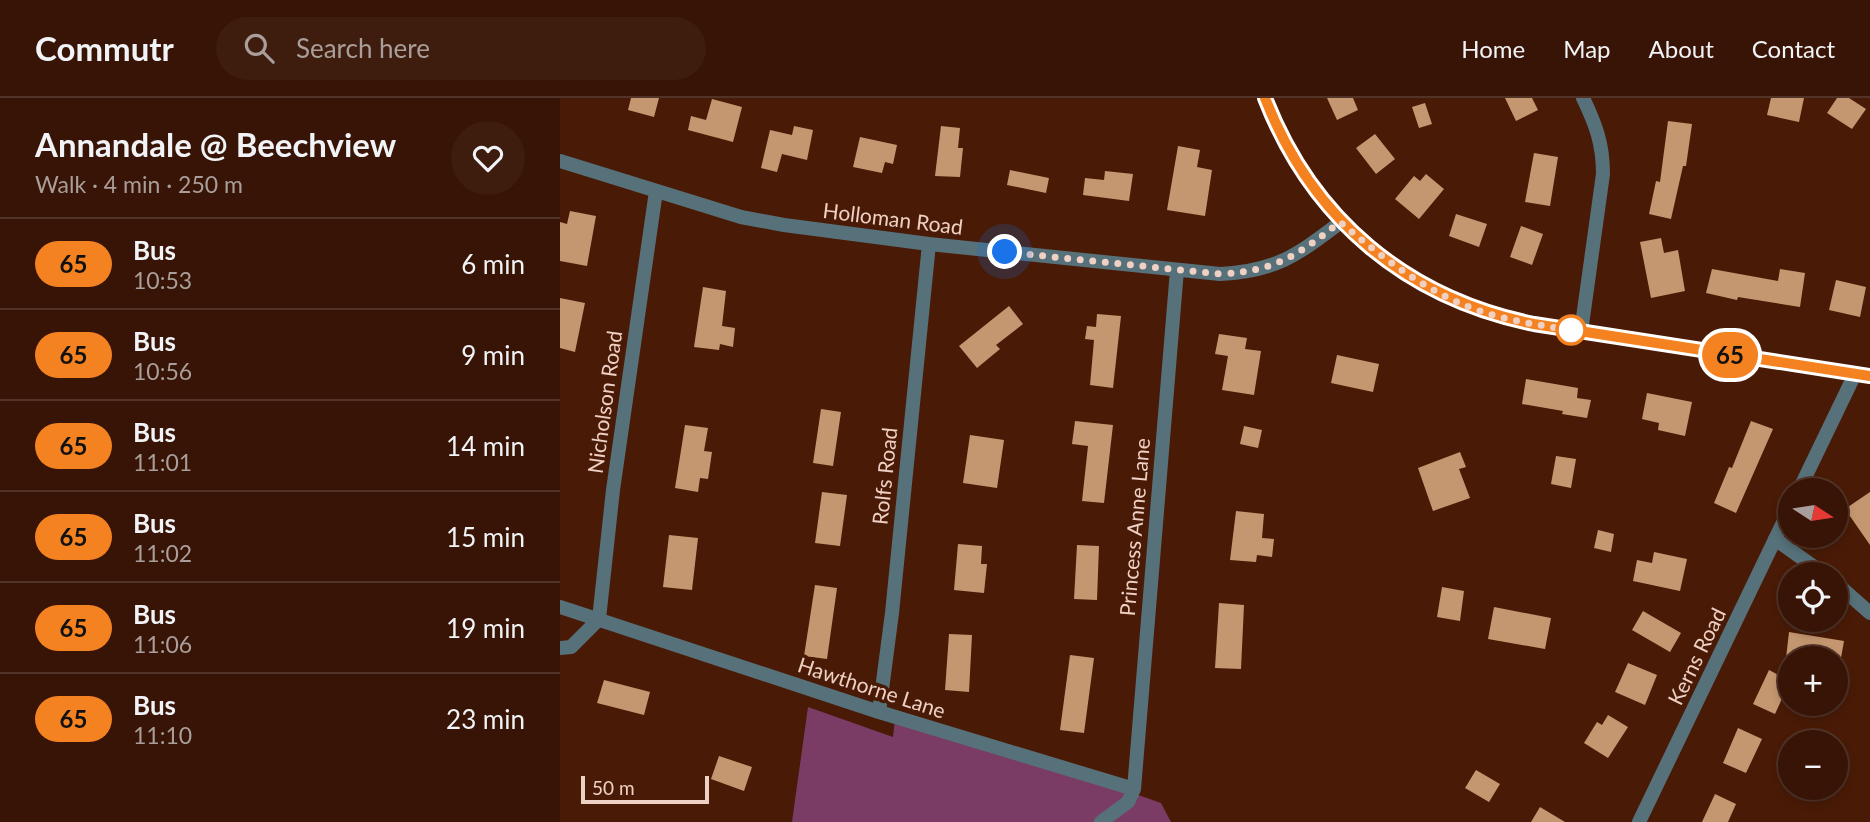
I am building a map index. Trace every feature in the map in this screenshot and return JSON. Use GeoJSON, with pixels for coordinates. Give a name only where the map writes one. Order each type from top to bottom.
{"type":"FeatureCollection","features":[{"type":"Feature","properties":{"kind":"main road"},"geometry":{"type":"LineString","coordinates":[[1265,98],[1298,166],[1340,222],[1392,264],[1422,284],[1479,311],[1510,320],[1581,332],[1863,375]]}},
{"type":"Feature","properties":{"kind":"street"},"geometry":{"type":"LineString","coordinates":[[1581,332],[1604,174],[1603,150],[1583,98]]}},
{"type":"Feature","properties":{"kind":"street","name":"Holloman Road"},"geometry":{"type":"LineString","coordinates":[[560,161],[740,217],[784,225],[929,244],[1220,274],[1244,273],[1271,267],[1298,255],[1340,222]]}},
{"type":"Feature","properties":{"kind":"street","name":"Nicholson Road"},"geometry":{"type":"LineString","coordinates":[[598,620],[613,490],[656,191]]}},
{"type":"Feature","properties":{"kind":"street","name":"Rolfs Road"},"geometry":{"type":"LineString","coordinates":[[879,712],[892,613],[929,244]]}},
{"type":"Feature","properties":{"kind":"street","name":"Princess Anne Lane"},"geometry":{"type":"LineString","coordinates":[[1134,789],[1177,270]]}},
{"type":"Feature","properties":{"kind":"street"},"geometry":{"type":"LineString","coordinates":[[1806,478],[1863,375]]}},
{"type":"Feature","properties":{"kind":"street","name":"Kerns Road"},"geometry":{"type":"LineString","coordinates":[[1639,822],[1778,533]]}},
{"type":"Feature","properties":{"kind":"street"},"geometry":{"type":"LineString","coordinates":[[1775,539],[1807,562]]}},
{"type":"Feature","properties":{"kind":"street"},"geometry":{"type":"LineString","coordinates":[[1848,594],[1870,613]]}},
{"type":"Feature","properties":{"kind":"street","name":"Hawthorne Lane"},"geometry":{"type":"LineString","coordinates":[[560,607],[879,712],[1134,789]]}},
{"type":"Feature","properties":{"kind":"street"},"geometry":{"type":"LineString","coordinates":[[560,649],[571,647],[598,620]]}},
{"type":"Feature","properties":{"kind":"street"},"geometry":{"type":"LineString","coordinates":[[1101,822],[1128,802],[1134,789]]}},
{"type":"Feature","properties":{"kind":"shaded area"},"geometry":{"type":"Polygon","coordinates":[[[808,707],[893,737],[896,710],[1161,803],[1171,822],[792,822],[808,707]]]}},
{"type":"Feature","properties":{"kind":"building"},"geometry":{"type":"Polygon","coordinates":[[[631,98],[659,98],[654,117],[628,110],[631,98]]]}},
{"type":"Feature","properties":{"kind":"building"},"geometry":{"type":"Polygon","coordinates":[[[1327,98],[1353,98],[1358,110],[1337,120],[1327,98]]]}},
{"type":"Feature","properties":{"kind":"building"},"geometry":{"type":"Polygon","coordinates":[[[1505,98],[1532,98],[1538,110],[1516,121],[1505,98]]]}},
{"type":"Feature","properties":{"kind":"building"},"geometry":{"type":"Polygon","coordinates":[[[1771,98],[1804,98],[1799,122],[1767,115],[1771,98]]]}},
{"type":"Feature","properties":{"kind":"building"},"geometry":{"type":"Polygon","coordinates":[[[1837,98],[1849,98],[1866,109],[1852,129],[1827,113],[1837,98]]]}},
{"type":"Feature","properties":{"kind":"building"},"geometry":{"type":"Polygon","coordinates":[[[712,99],[742,107],[733,142],[688,130],[691,116],[706,120],[712,99]]]}},
{"type":"Feature","properties":{"kind":"building"},"geometry":{"type":"Polygon","coordinates":[[[1425,103],[1432,124],[1419,128],[1412,107],[1425,103]]]}},
{"type":"Feature","properties":{"kind":"building"},"geometry":{"type":"Polygon","coordinates":[[[1668,121],[1692,124],[1686,166],[1683,166],[1671,219],[1649,214],[1656,181],[1660,182],[1668,121]]]}},
{"type":"Feature","properties":{"kind":"building"},"geometry":{"type":"Polygon","coordinates":[[[794,126],[813,130],[807,160],[782,154],[777,172],[761,168],[770,130],[792,135],[794,126]]]}},
{"type":"Feature","properties":{"kind":"building"},"geometry":{"type":"Polygon","coordinates":[[[941,126],[960,128],[958,148],[963,148],[960,177],[935,176],[941,126]]]}},
{"type":"Feature","properties":{"kind":"building"},"geometry":{"type":"Polygon","coordinates":[[[1375,134],[1395,159],[1376,174],[1356,148],[1375,134]]]}},
{"type":"Feature","properties":{"kind":"building"},"geometry":{"type":"Polygon","coordinates":[[[860,137],[897,145],[893,164],[885,162],[882,173],[853,167],[860,137]]]}},
{"type":"Feature","properties":{"kind":"building"},"geometry":{"type":"Polygon","coordinates":[[[1178,146],[1200,150],[1197,167],[1212,170],[1205,216],[1167,210],[1178,146]]]}},
{"type":"Feature","properties":{"kind":"building"},"geometry":{"type":"Polygon","coordinates":[[[1534,153],[1558,157],[1550,206],[1525,202],[1534,153]]]}},
{"type":"Feature","properties":{"kind":"building"},"geometry":{"type":"Polygon","coordinates":[[[1010,170],[1049,178],[1046,193],[1007,185],[1010,170]]]}},
{"type":"Feature","properties":{"kind":"building"},"geometry":{"type":"Polygon","coordinates":[[[1105,171],[1133,174],[1129,201],[1083,195],[1085,178],[1104,180],[1105,171]]]}},
{"type":"Feature","properties":{"kind":"building"},"geometry":{"type":"Polygon","coordinates":[[[1426,174],[1444,189],[1419,219],[1395,199],[1414,176],[1420,181],[1426,174]]]}},
{"type":"Feature","properties":{"kind":"building"},"geometry":{"type":"Polygon","coordinates":[[[570,211],[596,216],[587,266],[560,261],[560,222],[567,224],[570,211]]]}},
{"type":"Feature","properties":{"kind":"building"},"geometry":{"type":"Polygon","coordinates":[[[1456,214],[1487,224],[1479,247],[1449,236],[1456,214]]]}},
{"type":"Feature","properties":{"kind":"building"},"geometry":{"type":"Polygon","coordinates":[[[1521,226],[1543,234],[1532,265],[1510,257],[1521,226]]]}},
{"type":"Feature","properties":{"kind":"building"},"geometry":{"type":"Polygon","coordinates":[[[1661,238],[1664,253],[1678,250],[1685,291],[1651,298],[1640,242],[1661,238]]]}},
{"type":"Feature","properties":{"kind":"building"},"geometry":{"type":"Polygon","coordinates":[[[1712,269],[1778,281],[1780,269],[1805,273],[1800,307],[1738,297],[1737,300],[1706,293],[1712,269]]]}},
{"type":"Feature","properties":{"kind":"building"},"geometry":{"type":"Polygon","coordinates":[[[1836,280],[1866,287],[1860,317],[1829,310],[1836,280]]]}},
{"type":"Feature","properties":{"kind":"building"},"geometry":{"type":"Polygon","coordinates":[[[703,287],[726,291],[722,326],[735,328],[733,347],[720,344],[719,350],[694,347],[703,287]]]}},
{"type":"Feature","properties":{"kind":"building"},"geometry":{"type":"Polygon","coordinates":[[[560,298],[585,303],[575,352],[560,348],[560,298]]]}},
{"type":"Feature","properties":{"kind":"building"},"geometry":{"type":"Polygon","coordinates":[[[1009,306],[1023,324],[996,345],[1000,349],[977,368],[959,346],[1009,306]]]}},
{"type":"Feature","properties":{"kind":"building"},"geometry":{"type":"Polygon","coordinates":[[[1097,314],[1121,316],[1113,388],[1090,385],[1094,340],[1085,339],[1087,326],[1096,327],[1097,314]]]}},
{"type":"Feature","properties":{"kind":"building"},"geometry":{"type":"Polygon","coordinates":[[[1219,334],[1247,338],[1245,349],[1261,351],[1254,395],[1222,390],[1228,356],[1215,354],[1219,334]]]}},
{"type":"Feature","properties":{"kind":"building"},"geometry":{"type":"Polygon","coordinates":[[[1337,355],[1379,364],[1373,392],[1331,383],[1337,355]]]}},
{"type":"Feature","properties":{"kind":"building"},"geometry":{"type":"Polygon","coordinates":[[[1526,379],[1578,388],[1577,398],[1591,400],[1587,418],[1522,404],[1526,379]]]}},
{"type":"Feature","properties":{"kind":"building"},"geometry":{"type":"Polygon","coordinates":[[[1647,393],[1692,402],[1685,436],[1658,430],[1659,423],[1642,419],[1647,393]]]}},
{"type":"Feature","properties":{"kind":"building"},"geometry":{"type":"Polygon","coordinates":[[[821,409],[841,412],[833,466],[813,463],[821,409]]]}},
{"type":"Feature","properties":{"kind":"building"},"geometry":{"type":"Polygon","coordinates":[[[1075,421],[1113,425],[1104,503],[1082,501],[1088,446],[1072,444],[1075,421]]]}},
{"type":"Feature","properties":{"kind":"building"},"geometry":{"type":"Polygon","coordinates":[[[1751,421],[1773,429],[1736,513],[1714,503],[1751,421]]]}},
{"type":"Feature","properties":{"kind":"building"},"geometry":{"type":"Polygon","coordinates":[[[685,425],[708,428],[704,451],[712,452],[708,479],[700,478],[698,492],[675,488],[685,425]]]}},
{"type":"Feature","properties":{"kind":"building"},"geometry":{"type":"Polygon","coordinates":[[[1244,426],[1262,430],[1258,448],[1240,444],[1244,426]]]}},
{"type":"Feature","properties":{"kind":"building"},"geometry":{"type":"Polygon","coordinates":[[[970,435],[1004,440],[997,488],[963,483],[970,435]]]}},
{"type":"Feature","properties":{"kind":"building"},"geometry":{"type":"Polygon","coordinates":[[[1460,452],[1466,467],[1459,469],[1470,498],[1433,511],[1418,468],[1460,452]]]}},
{"type":"Feature","properties":{"kind":"building"},"geometry":{"type":"Polygon","coordinates":[[[1556,456],[1576,459],[1571,488],[1551,484],[1556,456]]]}},
{"type":"Feature","properties":{"kind":"building"},"geometry":{"type":"Polygon","coordinates":[[[822,492],[847,495],[840,546],[815,543],[822,492]]]}},
{"type":"Feature","properties":{"kind":"building"},"geometry":{"type":"Polygon","coordinates":[[[1870,492],[1870,545],[1848,513],[1848,507],[1870,492]]]}},
{"type":"Feature","properties":{"kind":"building"},"geometry":{"type":"Polygon","coordinates":[[[1236,511],[1264,514],[1262,538],[1274,539],[1272,557],[1257,555],[1256,562],[1230,560],[1236,511]]]}},
{"type":"Feature","properties":{"kind":"building"},"geometry":{"type":"Polygon","coordinates":[[[1598,530],[1614,534],[1611,552],[1594,548],[1598,530]]]}},
{"type":"Feature","properties":{"kind":"building"},"geometry":{"type":"Polygon","coordinates":[[[669,535],[698,538],[692,590],[663,587],[669,535]]]}},
{"type":"Feature","properties":{"kind":"building"},"geometry":{"type":"Polygon","coordinates":[[[958,544],[982,546],[981,564],[987,564],[984,593],[954,590],[958,544]]]}},
{"type":"Feature","properties":{"kind":"building"},"geometry":{"type":"Polygon","coordinates":[[[1077,545],[1099,546],[1097,600],[1074,599],[1077,545]]]}},
{"type":"Feature","properties":{"kind":"building"},"geometry":{"type":"Polygon","coordinates":[[[1654,552],[1687,559],[1680,591],[1633,581],[1637,560],[1652,563],[1654,552]]]}},
{"type":"Feature","properties":{"kind":"building"},"geometry":{"type":"Polygon","coordinates":[[[815,585],[837,588],[827,659],[804,656],[815,585]]]}},
{"type":"Feature","properties":{"kind":"building"},"geometry":{"type":"Polygon","coordinates":[[[1442,587],[1464,591],[1460,621],[1437,617],[1442,587]]]}},
{"type":"Feature","properties":{"kind":"building"},"geometry":{"type":"Polygon","coordinates":[[[1219,603],[1244,605],[1241,669],[1215,668],[1219,603]]]}},
{"type":"Feature","properties":{"kind":"building"},"geometry":{"type":"Polygon","coordinates":[[[1494,607],[1551,618],[1545,649],[1488,639],[1494,607]]]}},
{"type":"Feature","properties":{"kind":"building"},"geometry":{"type":"Polygon","coordinates":[[[1643,611],[1681,633],[1670,652],[1632,630],[1643,611]]]}},
{"type":"Feature","properties":{"kind":"building"},"geometry":{"type":"Polygon","coordinates":[[[1789,632],[1844,641],[1843,646],[1787,646],[1789,632]]]}},
{"type":"Feature","properties":{"kind":"building"},"geometry":{"type":"Polygon","coordinates":[[[949,634],[972,635],[969,692],[945,690],[949,634]]]}},
{"type":"Feature","properties":{"kind":"building"},"geometry":{"type":"Polygon","coordinates":[[[1070,655],[1094,658],[1084,733],[1060,730],[1070,655]]]}},
{"type":"Feature","properties":{"kind":"building"},"geometry":{"type":"Polygon","coordinates":[[[1628,663],[1657,675],[1645,705],[1615,692],[1628,663]]]}},
{"type":"Feature","properties":{"kind":"building"},"geometry":{"type":"Polygon","coordinates":[[[1769,670],[1778,675],[1778,707],[1775,714],[1753,704],[1769,670]]]}},
{"type":"Feature","properties":{"kind":"building"},"geometry":{"type":"Polygon","coordinates":[[[604,680],[650,692],[644,715],[597,703],[604,680]]]}},
{"type":"Feature","properties":{"kind":"building"},"geometry":{"type":"Polygon","coordinates":[[[1608,715],[1628,727],[1608,758],[1584,743],[1597,722],[1602,725],[1608,715]]]}},
{"type":"Feature","properties":{"kind":"building"},"geometry":{"type":"Polygon","coordinates":[[[1738,728],[1762,739],[1746,773],[1723,763],[1738,728]]]}},
{"type":"Feature","properties":{"kind":"building"},"geometry":{"type":"Polygon","coordinates":[[[719,756],[752,767],[744,791],[711,779],[719,756]]]}},
{"type":"Feature","properties":{"kind":"building"},"geometry":{"type":"Polygon","coordinates":[[[1476,770],[1500,784],[1489,802],[1465,788],[1476,770]]]}},
{"type":"Feature","properties":{"kind":"building"},"geometry":{"type":"Polygon","coordinates":[[[1715,794],[1736,804],[1728,822],[1702,822],[1715,794]]]}},
{"type":"Feature","properties":{"kind":"building"},"geometry":{"type":"Polygon","coordinates":[[[1540,807],[1565,822],[1531,822],[1540,807]]]}},
{"type":"Feature","properties":{"kind":"bus line","name":"65"},"geometry":{"type":"LineString","coordinates":[[1265,98],[1298,166],[1340,222],[1392,264],[1422,284],[1479,311],[1534,324],[1870,376]]}},
{"type":"Feature","properties":{"kind":"route"},"geometry":{"type":"LineString","coordinates":[[1005,252],[1220,274],[1244,273],[1271,267],[1298,255],[1340,222],[1392,264],[1422,284],[1451,298],[1479,311],[1510,320],[1581,332],[1571,330]]}}]}
